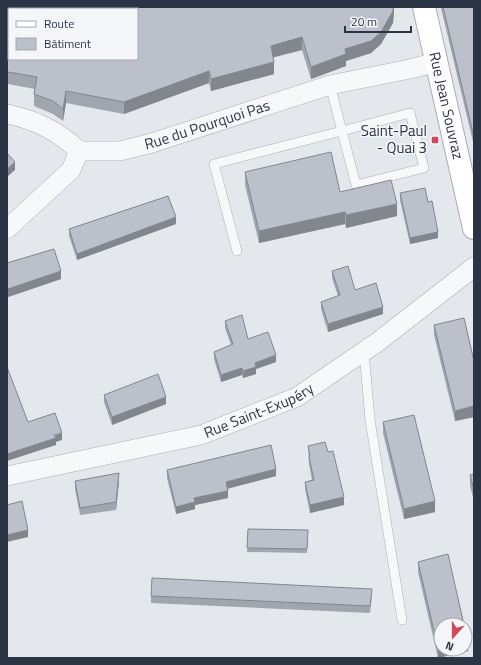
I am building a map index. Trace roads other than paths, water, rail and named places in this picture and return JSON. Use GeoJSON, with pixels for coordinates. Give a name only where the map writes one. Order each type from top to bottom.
{"type":"FeatureCollection","features":[{"type":"Feature","properties":{"kind":"main road","name":"Rue Jean Souvraz"},"geometry":{"type":"LineString","coordinates":[[424,7],[474,228]]}},
{"type":"Feature","properties":{"kind":"street","name":"Rue du Pourquoi Pas"},"geometry":{"type":"LineString","coordinates":[[79,151],[120,151],[152,143],[330,85],[410,70],[437,62]]}},
{"type":"Feature","properties":{"kind":"street"},"geometry":{"type":"LineString","coordinates":[[7,114],[25,118],[62,136],[79,151],[71,170],[7,229]]}},
{"type":"Feature","properties":{"kind":"street","name":"Rue Saint-Exupéry"},"geometry":{"type":"LineString","coordinates":[[7,476],[201,435],[297,397],[364,351],[474,267]]}},
{"type":"Feature","properties":{"kind":"lane"},"geometry":{"type":"LineString","coordinates":[[237,251],[214,164],[342,131],[410,113],[424,168],[356,185],[342,131],[330,85]]}},
{"type":"Feature","properties":{"kind":"lane"},"geometry":{"type":"LineString","coordinates":[[364,351],[370,420],[402,620]]}},
{"type":"Feature","properties":{"kind":"place","name":"Saint-Paul - Quai 3"},"geometry":{"type":"Point","coordinates":[435,140]}}]}
